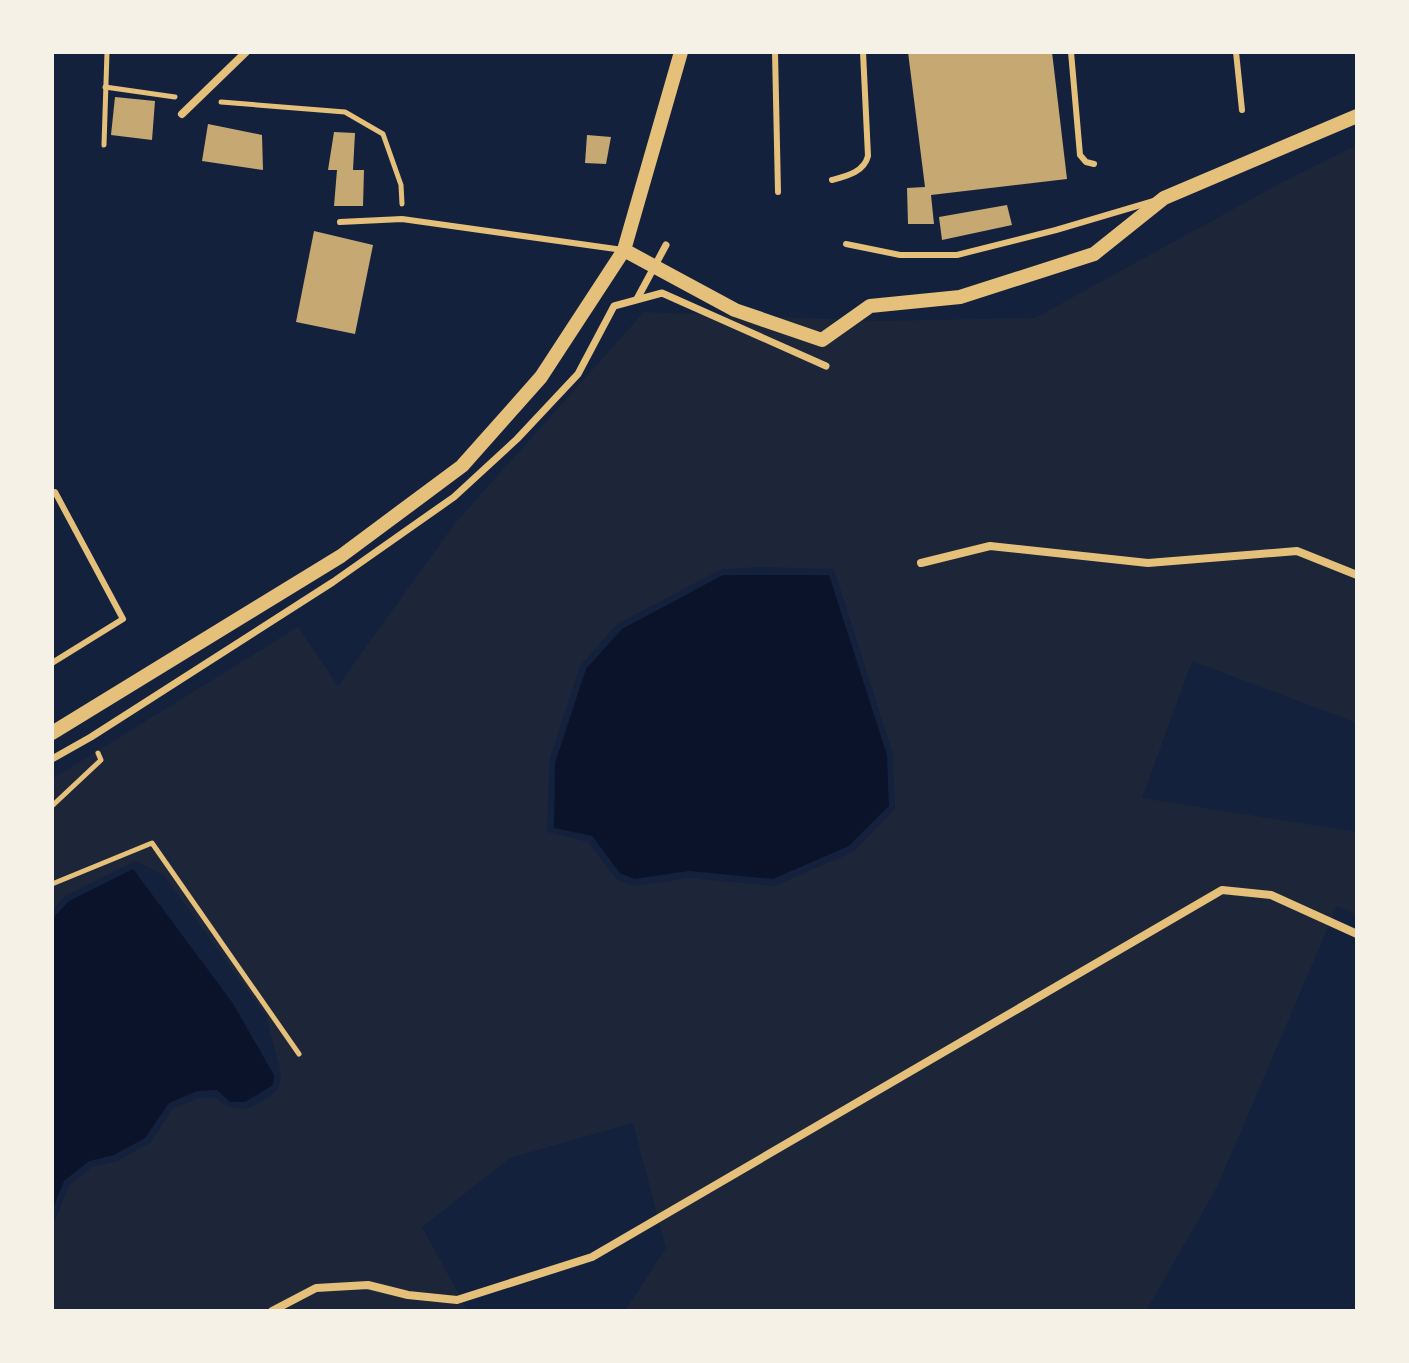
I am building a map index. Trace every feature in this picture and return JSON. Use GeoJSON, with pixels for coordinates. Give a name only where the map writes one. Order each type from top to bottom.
{"type":"FeatureCollection","features":[{"type":"Feature","properties":{"kind":"street"},"geometry":{"type":"LineString","coordinates":[[182,114],[246,52]]}},
{"type":"Feature","properties":{"kind":"street"},"geometry":{"type":"LineString","coordinates":[[52,733],[341,556],[462,466],[541,377],[624,250],[681,52]]}},
{"type":"Feature","properties":{"kind":"street"},"geometry":{"type":"LineString","coordinates":[[624,250],[735,310],[822,340],[870,306],[960,297],[1094,254],[1164,198],[1357,116]]}},
{"type":"Feature","properties":{"kind":"street"},"geometry":{"type":"LineString","coordinates":[[637,299],[666,245]]}},
{"type":"Feature","properties":{"kind":"street"},"geometry":{"type":"LineString","coordinates":[[52,759],[333,582],[454,497],[517,439],[578,374],[614,306],[662,293],[826,366]]}},
{"type":"Feature","properties":{"kind":"street"},"geometry":{"type":"LineString","coordinates":[[921,563],[990,546],[1148,563],[1297,551],[1357,575]]}},
{"type":"Feature","properties":{"kind":"street"},"geometry":{"type":"LineString","coordinates":[[272,1311],[316,1288],[368,1285],[408,1295],[457,1300],[592,1257],[1222,890],[1271,895],[1357,934]]}},
{"type":"Feature","properties":{"kind":"lane"},"geometry":{"type":"LineString","coordinates":[[775,52],[778,192]]}},
{"type":"Feature","properties":{"kind":"lane"},"geometry":{"type":"LineString","coordinates":[[832,180],[859,169],[866,164],[868,156],[863,52]]}},
{"type":"Feature","properties":{"kind":"lane"},"geometry":{"type":"LineString","coordinates":[[1071,52],[1080,155],[1086,162],[1094,164]]}},
{"type":"Feature","properties":{"kind":"lane"},"geometry":{"type":"LineString","coordinates":[[1236,52],[1242,110]]}},
{"type":"Feature","properties":{"kind":"lane"},"geometry":{"type":"LineString","coordinates":[[846,244],[900,255],[957,255],[1164,198]]}},
{"type":"Feature","properties":{"kind":"lane"},"geometry":{"type":"LineString","coordinates":[[340,222],[402,219],[624,250]]}},
{"type":"Feature","properties":{"kind":"lane"},"geometry":{"type":"LineString","coordinates":[[52,492],[55,492],[123,619],[52,663]]}},
{"type":"Feature","properties":{"kind":"path"},"geometry":{"type":"LineString","coordinates":[[104,145],[107,52]]}},
{"type":"Feature","properties":{"kind":"path"},"geometry":{"type":"LineString","coordinates":[[105,87],[197,100],[345,112],[383,134],[401,185],[402,219]]}},
{"type":"Feature","properties":{"kind":"path"},"geometry":{"type":"LineString","coordinates":[[52,806],[101,760],[91,737]]}},
{"type":"Feature","properties":{"kind":"path"},"geometry":{"type":"LineString","coordinates":[[52,884],[152,843],[299,1054]]}},
{"type":"Feature","properties":{"kind":"shaded area"},"geometry":{"type":"Polygon","coordinates":[[[1357,145],[1357,723],[1192,661],[1142,798],[1357,832],[1357,915],[1337,906],[1217,1187],[1146,1311],[625,1311],[666,1248],[633,1123],[510,1158],[422,1227],[468,1311],[52,1311],[52,1229],[69,1185],[92,1167],[117,1161],[150,1143],[173,1108],[199,1098],[215,1097],[232,1107],[248,1108],[279,1088],[281,1073],[266,1016],[164,875],[135,861],[65,896],[52,910],[52,779],[298,627],[338,686],[456,522],[644,312],[878,321],[1035,318],[1275,186],[1357,145]],[[722,569],[617,624],[580,666],[549,761],[547,832],[588,842],[616,879],[633,886],[689,878],[774,886],[853,852],[895,809],[893,754],[834,569],[722,569]]]}},
{"type":"Feature","properties":{"kind":"shaded area"},"geometry":{"type":"Polygon","coordinates":[[[723,575],[829,575],[887,755],[889,806],[849,846],[773,879],[689,871],[634,879],[620,873],[592,836],[554,828],[555,763],[586,669],[622,629],[723,575]]]}},
{"type":"Feature","properties":{"kind":"shaded area"},"geometry":{"type":"Polygon","coordinates":[[[133,869],[232,1002],[274,1075],[273,1085],[245,1102],[230,1102],[217,1090],[197,1091],[169,1103],[145,1138],[114,1155],[89,1161],[64,1181],[52,1211],[52,919],[69,901],[133,869]]]}},
{"type":"Feature","properties":{"kind":"building"},"geometry":{"type":"Polygon","coordinates":[[[908,52],[1052,52],[1067,179],[931,195],[934,224],[908,224],[907,188],[925,187],[908,52]]]}},
{"type":"Feature","properties":{"kind":"building"},"geometry":{"type":"Polygon","coordinates":[[[115,97],[155,101],[152,140],[111,135],[115,97]]]}},
{"type":"Feature","properties":{"kind":"building"},"geometry":{"type":"Polygon","coordinates":[[[208,124],[262,135],[263,170],[202,161],[208,124]]]}},
{"type":"Feature","properties":{"kind":"building"},"geometry":{"type":"Polygon","coordinates":[[[334,132],[355,133],[353,170],[364,170],[363,206],[334,206],[337,170],[328,170],[334,132]]]}},
{"type":"Feature","properties":{"kind":"building"},"geometry":{"type":"Polygon","coordinates":[[[587,135],[611,137],[606,164],[585,163],[587,135]]]}},
{"type":"Feature","properties":{"kind":"building"},"geometry":{"type":"Polygon","coordinates":[[[1007,205],[1012,225],[942,240],[939,217],[1007,205]]]}},
{"type":"Feature","properties":{"kind":"building"},"geometry":{"type":"Polygon","coordinates":[[[314,231],[373,245],[355,334],[296,322],[314,231]]]}}]}
